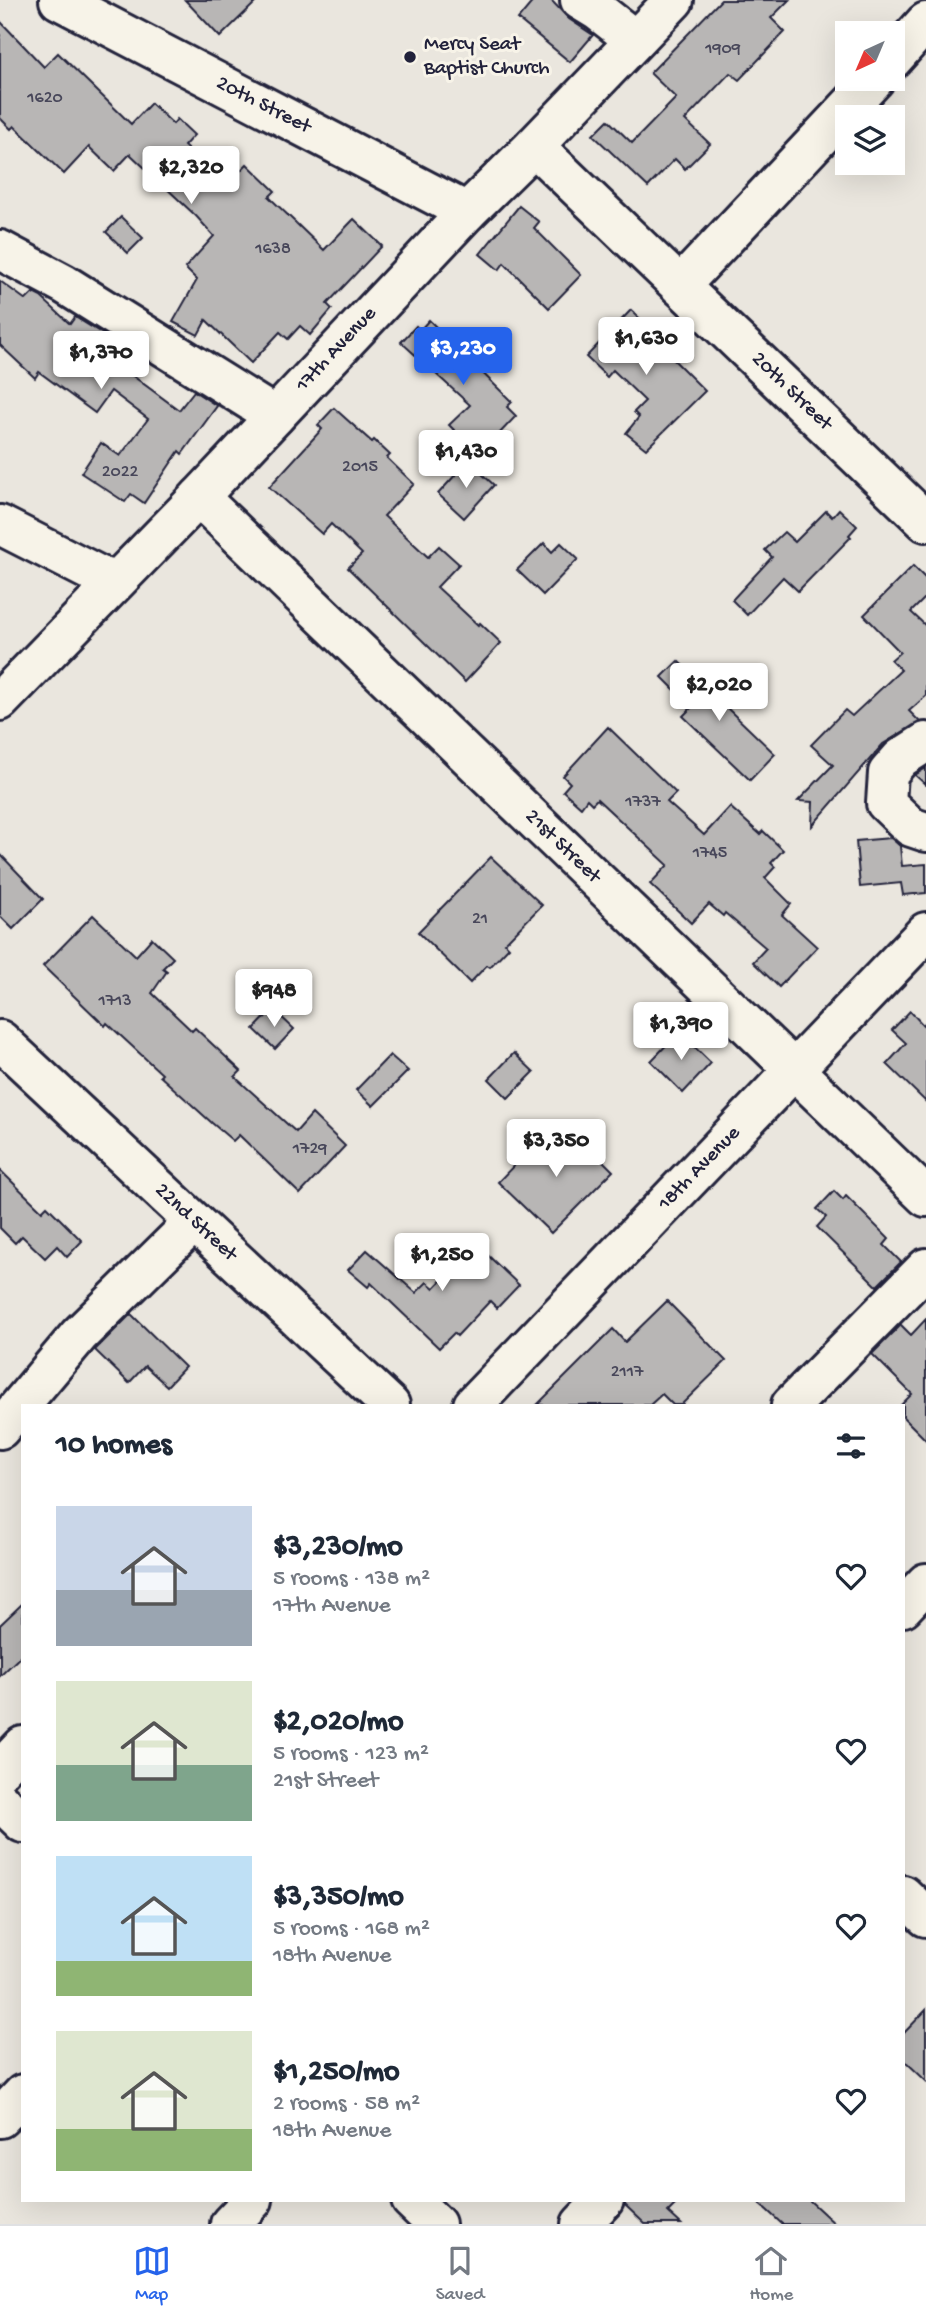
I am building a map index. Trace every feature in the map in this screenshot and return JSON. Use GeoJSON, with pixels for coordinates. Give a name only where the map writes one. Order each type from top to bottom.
{"type":"FeatureCollection","features":[{"type":"Feature","properties":{"kind":"street","name":"20th Street"},"geometry":{"type":"LineString","coordinates":[[59,0],[467,212]]}},
{"type":"Feature","properties":{"kind":"street"},"geometry":{"type":"LineString","coordinates":[[580,0],[635,40]]}},
{"type":"Feature","properties":{"kind":"street","name":"17th Avenue"},"geometry":{"type":"LineString","coordinates":[[0,701],[199,497],[467,212],[674,0]]}},
{"type":"Feature","properties":{"kind":"street"},"geometry":{"type":"LineString","coordinates":[[905,45],[926,22]]}},
{"type":"Feature","properties":{"kind":"street"},"geometry":{"type":"LineString","coordinates":[[680,286],[864,91]]}},
{"type":"Feature","properties":{"kind":"street","name":"20th Street"},"geometry":{"type":"LineString","coordinates":[[534,146],[926,522]]}},
{"type":"Feature","properties":{"kind":"street"},"geometry":{"type":"LineString","coordinates":[[0,250],[64,284],[275,416]]}},
{"type":"Feature","properties":{"kind":"street","name":"21st Street"},"geometry":{"type":"LineString","coordinates":[[199,497],[926,1197]]}},
{"type":"Feature","properties":{"kind":"street"},"geometry":{"type":"LineString","coordinates":[[0,525],[114,583]]}},
{"type":"Feature","properties":{"kind":"street"},"geometry":{"type":"LineString","coordinates":[[926,742],[901,758],[888,773],[886,803],[911,827],[926,832]]}},
{"type":"Feature","properties":{"kind":"street","name":"18th Avenue"},"geometry":{"type":"LineString","coordinates":[[474,1404],[926,932]]}},
{"type":"Feature","properties":{"kind":"street","name":"22nd Street"},"geometry":{"type":"LineString","coordinates":[[6,1058],[194,1222],[370,1399]]}},
{"type":"Feature","properties":{"kind":"street"},"geometry":{"type":"LineString","coordinates":[[0,1429],[79,1335],[194,1222]]}},
{"type":"Feature","properties":{"kind":"street"},"geometry":{"type":"LineString","coordinates":[[792,1404],[926,1268]]}},
{"type":"Feature","properties":{"kind":"street"},"geometry":{"type":"LineString","coordinates":[[905,1605],[926,1583]]}},
{"type":"Feature","properties":{"kind":"street"},"geometry":{"type":"LineString","coordinates":[[0,1770],[21,1748]]}},
{"type":"Feature","properties":{"kind":"street"},"geometry":{"type":"LineString","coordinates":[[0,1801],[21,1821]]}},
{"type":"Feature","properties":{"kind":"street"},"geometry":{"type":"LineString","coordinates":[[0,2118],[21,2096]]}},
{"type":"Feature","properties":{"kind":"street"},"geometry":{"type":"LineString","coordinates":[[230,2224],[251,2202]]}},
{"type":"Feature","properties":{"kind":"street"},"geometry":{"type":"LineString","coordinates":[[413,2202],[436,2224]]}},
{"type":"Feature","properties":{"kind":"street"},"geometry":{"type":"LineString","coordinates":[[581,2224],[602,2202]]}},
{"type":"Feature","properties":{"kind":"building"},"geometry":{"type":"Polygon","coordinates":[[[185,0],[258,0],[220,37],[185,0]]]}},
{"type":"Feature","properties":{"kind":"building"},"geometry":{"type":"Polygon","coordinates":[[[534,0],[551,0],[569,19],[593,35],[570,62],[518,19],[534,0]]]}},
{"type":"Feature","properties":{"kind":"building"},"geometry":{"type":"Polygon","coordinates":[[[721,0],[789,0],[771,18],[785,32],[739,80],[730,73],[685,120],[710,144],[685,169],[675,159],[648,187],[593,135],[608,120],[632,143],[676,98],[650,73],[721,0]]]}},
{"type":"Feature","properties":{"kind":"building"},"geometry":{"type":"Polygon","coordinates":[[[0,21],[44,67],[58,53],[131,124],[151,103],[173,124],[177,119],[194,135],[184,146],[226,185],[247,164],[275,191],[269,197],[324,250],[354,219],[382,246],[327,304],[332,309],[310,335],[300,326],[288,339],[280,332],[251,363],[206,320],[198,335],[173,322],[197,280],[185,268],[214,236],[130,154],[114,171],[89,147],[64,174],[14,126],[11,129],[0,118],[0,21]]]}},
{"type":"Feature","properties":{"kind":"building"},"geometry":{"type":"Polygon","coordinates":[[[519,206],[539,222],[534,228],[581,275],[549,308],[504,263],[499,270],[480,254],[519,206]]]}},
{"type":"Feature","properties":{"kind":"building"},"geometry":{"type":"Polygon","coordinates":[[[121,217],[143,238],[128,253],[106,232],[121,217]]]}},
{"type":"Feature","properties":{"kind":"building"},"geometry":{"type":"Polygon","coordinates":[[[0,281],[26,300],[33,293],[41,297],[70,324],[75,317],[145,360],[133,376],[179,410],[194,391],[217,406],[182,454],[179,451],[144,503],[131,494],[125,502],[81,473],[101,443],[120,456],[148,419],[111,391],[95,413],[39,372],[35,378],[0,345],[0,281]]]}},
{"type":"Feature","properties":{"kind":"building"},"geometry":{"type":"Polygon","coordinates":[[[631,310],[661,339],[657,343],[705,391],[646,449],[626,433],[639,417],[634,412],[645,401],[613,370],[607,377],[586,357],[631,310]]]}},
{"type":"Feature","properties":{"kind":"building"},"geometry":{"type":"Polygon","coordinates":[[[429,320],[512,402],[507,407],[516,416],[479,455],[449,425],[470,405],[401,342],[416,326],[420,330],[429,320]]]}},
{"type":"Feature","properties":{"kind":"building"},"geometry":{"type":"Polygon","coordinates":[[[334,408],[390,455],[387,458],[414,484],[384,516],[428,557],[439,546],[459,564],[437,587],[501,643],[465,682],[348,568],[362,554],[331,524],[322,534],[269,487],[322,429],[318,425],[334,408]]]}},
{"type":"Feature","properties":{"kind":"building"},"geometry":{"type":"Polygon","coordinates":[[[468,461],[494,485],[464,518],[438,494],[468,461]]]}},
{"type":"Feature","properties":{"kind":"building"},"geometry":{"type":"Polygon","coordinates":[[[839,509],[857,526],[849,535],[851,537],[798,591],[783,577],[747,615],[732,600],[772,557],[765,550],[784,532],[795,542],[826,511],[832,517],[839,509]]]}},
{"type":"Feature","properties":{"kind":"building"},"geometry":{"type":"Polygon","coordinates":[[[544,543],[552,552],[561,543],[578,559],[543,595],[517,570],[544,543]]]}},
{"type":"Feature","properties":{"kind":"building"},"geometry":{"type":"Polygon","coordinates":[[[913,566],[926,579],[926,597],[911,612],[926,626],[926,696],[909,711],[920,722],[883,744],[812,826],[813,802],[798,801],[833,765],[811,745],[845,710],[852,716],[901,670],[891,660],[900,652],[864,615],[913,566]]]}},
{"type":"Feature","properties":{"kind":"building"},"geometry":{"type":"Polygon","coordinates":[[[678,661],[775,754],[750,780],[683,716],[692,707],[662,677],[678,661]]]}},
{"type":"Feature","properties":{"kind":"building"},"geometry":{"type":"Polygon","coordinates":[[[608,727],[676,793],[667,802],[704,835],[730,807],[760,834],[763,831],[783,850],[771,863],[775,867],[765,878],[791,904],[782,915],[817,947],[779,987],[753,962],[766,948],[725,913],[723,916],[709,904],[691,923],[650,884],[668,865],[597,799],[592,804],[587,799],[581,807],[563,791],[570,783],[563,776],[608,727]]]}},
{"type":"Feature","properties":{"kind":"building"},"geometry":{"type":"Polygon","coordinates":[[[926,768],[926,785],[915,775],[926,768]]]}},
{"type":"Feature","properties":{"kind":"building"},"geometry":{"type":"Polygon","coordinates":[[[891,838],[900,846],[902,866],[926,864],[926,893],[903,895],[901,883],[860,887],[856,841],[891,838]]]}},
{"type":"Feature","properties":{"kind":"building"},"geometry":{"type":"Polygon","coordinates":[[[0,854],[43,899],[13,929],[0,916],[0,854]]]}},
{"type":"Feature","properties":{"kind":"building"},"geometry":{"type":"Polygon","coordinates":[[[491,857],[542,905],[505,943],[509,947],[470,983],[418,932],[491,857]]]}},
{"type":"Feature","properties":{"kind":"building"},"geometry":{"type":"Polygon","coordinates":[[[93,915],[136,956],[152,938],[173,958],[163,968],[167,971],[152,993],[192,1031],[195,1028],[241,1071],[235,1077],[296,1132],[312,1114],[345,1146],[300,1194],[239,1135],[233,1141],[212,1123],[43,966],[93,915]]]}},
{"type":"Feature","properties":{"kind":"building"},"geometry":{"type":"Polygon","coordinates":[[[273,1009],[294,1029],[275,1049],[254,1029],[273,1009]]]}},
{"type":"Feature","properties":{"kind":"building"},"geometry":{"type":"Polygon","coordinates":[[[910,1011],[923,1025],[926,1022],[926,1102],[887,1064],[906,1043],[892,1030],[910,1011]]]}},
{"type":"Feature","properties":{"kind":"building"},"geometry":{"type":"Polygon","coordinates":[[[679,1032],[711,1063],[683,1093],[651,1061],[679,1032]]]}},
{"type":"Feature","properties":{"kind":"building"},"geometry":{"type":"Polygon","coordinates":[[[514,1053],[534,1072],[508,1098],[489,1079],[514,1053]]]}},
{"type":"Feature","properties":{"kind":"building"},"geometry":{"type":"Polygon","coordinates":[[[390,1055],[408,1071],[373,1106],[356,1090],[390,1055]]]}},
{"type":"Feature","properties":{"kind":"building"},"geometry":{"type":"Polygon","coordinates":[[[563,1127],[573,1137],[576,1134],[613,1171],[551,1233],[498,1182],[521,1158],[527,1163],[563,1127]]]}},
{"type":"Feature","properties":{"kind":"building"},"geometry":{"type":"Polygon","coordinates":[[[0,1170],[42,1211],[47,1206],[82,1241],[67,1257],[57,1246],[45,1258],[22,1236],[15,1243],[0,1228],[0,1170]]]}},
{"type":"Feature","properties":{"kind":"building"},"geometry":{"type":"Polygon","coordinates":[[[834,1191],[843,1200],[846,1196],[889,1239],[884,1245],[901,1262],[877,1286],[817,1227],[826,1217],[817,1209],[834,1191]]]}},
{"type":"Feature","properties":{"kind":"building"},"geometry":{"type":"Polygon","coordinates":[[[476,1244],[519,1285],[497,1308],[490,1301],[457,1336],[454,1333],[439,1348],[371,1283],[368,1287],[348,1270],[367,1250],[416,1293],[427,1282],[434,1288],[476,1244]]]}},
{"type":"Feature","properties":{"kind":"building"},"geometry":{"type":"Polygon","coordinates":[[[667,1301],[726,1361],[682,1404],[672,1404],[662,1394],[651,1404],[538,1404],[613,1329],[625,1342],[667,1301]]]}},
{"type":"Feature","properties":{"kind":"building"},"geometry":{"type":"Polygon","coordinates":[[[131,1314],[185,1367],[167,1386],[145,1366],[129,1383],[95,1350],[131,1314]]]}},
{"type":"Feature","properties":{"kind":"building"},"geometry":{"type":"Polygon","coordinates":[[[926,1319],[926,1440],[905,1419],[905,1404],[902,1404],[912,1394],[872,1354],[901,1325],[911,1335],[926,1319]]]}},
{"type":"Feature","properties":{"kind":"building"},"geometry":{"type":"Polygon","coordinates":[[[21,1605],[21,1656],[0,1676],[0,1625],[21,1605]]]}},
{"type":"Feature","properties":{"kind":"building"},"geometry":{"type":"Polygon","coordinates":[[[926,2010],[926,2081],[905,2061],[905,2032],[926,2010]]]}},
{"type":"Feature","properties":{"kind":"building"},"geometry":{"type":"Polygon","coordinates":[[[625,2202],[678,2202],[668,2212],[681,2224],[645,2224],[625,2202]]]}},
{"type":"Feature","properties":{"kind":"building"},"geometry":{"type":"Polygon","coordinates":[[[758,2202],[811,2202],[835,2224],[782,2224],[758,2202]]]}},
{"type":"Feature","properties":{"kind":"place","name":"Mercy Seat Baptist Church"},"geometry":{"type":"Point","coordinates":[410,57]}}]}
